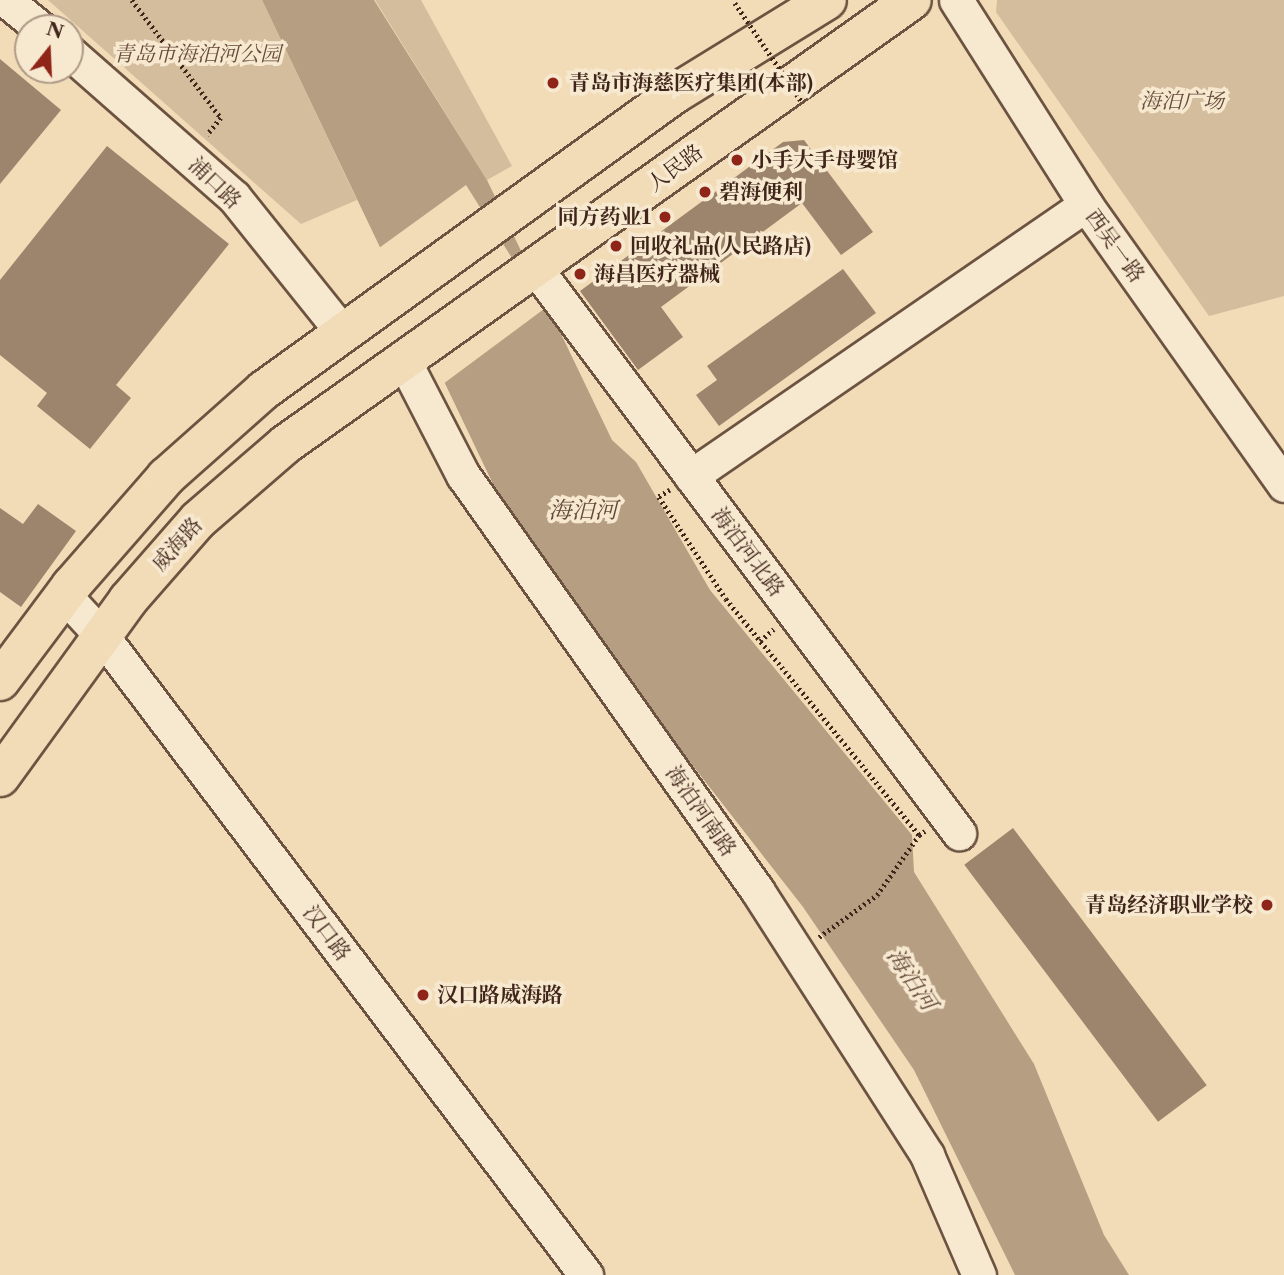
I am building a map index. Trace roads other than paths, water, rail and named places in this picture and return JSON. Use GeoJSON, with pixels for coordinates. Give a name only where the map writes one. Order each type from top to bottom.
{"type":"FeatureCollection","features":[{"type":"Feature","properties":{"kind":"main road"},"geometry":{"type":"LineString","coordinates":[[0,681],[64,595],[166,477],[342,332],[510,216],[676,93],[827,0]]}},
{"type":"Feature","properties":{"kind":"main road","name":"人民路"},"geometry":{"type":"LineString","coordinates":[[403,359],[537,270],[912,0]]}},
{"type":"Feature","properties":{"kind":"main road","name":"威海路"},"geometry":{"type":"LineString","coordinates":[[0,777],[102,636],[198,520],[286,444],[403,359]]}},
{"type":"Feature","properties":{"kind":"street"},"geometry":{"type":"LineString","coordinates":[[6,0],[23,14]]}},
{"type":"Feature","properties":{"kind":"street","name":"西吴一路"},"geometry":{"type":"LineString","coordinates":[[956,0],[1086,205],[1284,485]]}},
{"type":"Feature","properties":{"kind":"street","name":"浦口路"},"geometry":{"type":"LineString","coordinates":[[84,65],[234,197],[342,332]]}},
{"type":"Feature","properties":{"kind":"street"},"geometry":{"type":"LineString","coordinates":[[691,476],[1086,205]]}},
{"type":"Feature","properties":{"kind":"street","name":"海泊河北路"},"geometry":{"type":"LineString","coordinates":[[537,270],[953,825]]}},
{"type":"Feature","properties":{"kind":"street","name":"海泊河南路"},"geometry":{"type":"LineString","coordinates":[[403,359],[463,475],[757,890],[927,1155],[979,1275]]}},
{"type":"Feature","properties":{"kind":"street","name":"汉口路"},"geometry":{"type":"LineString","coordinates":[[64,595],[102,636],[586,1275]]}},
{"type":"Feature","properties":{"kind":"water","name":"海泊河"},"geometry":{"type":"Polygon","coordinates":[[[262,0],[374,0],[487,180],[612,440],[636,462],[710,590],[912,835],[914,872],[1034,1064],[1104,1235],[1129,1275],[1015,1275],[914,1070],[803,907],[524,549],[262,0]]]}},
{"type":"Feature","properties":{"kind":"place","name":"青岛市海慈医疗集团(本部)"},"geometry":{"type":"Point","coordinates":[553,83]}},
{"type":"Feature","properties":{"kind":"place","name":"小手大手母婴馆"},"geometry":{"type":"Point","coordinates":[737,160]}},
{"type":"Feature","properties":{"kind":"place","name":"碧海便利"},"geometry":{"type":"Point","coordinates":[705,192]}},
{"type":"Feature","properties":{"kind":"place","name":"同方药业1"},"geometry":{"type":"Point","coordinates":[665,217]}},
{"type":"Feature","properties":{"kind":"place","name":"回收礼品(人民路店)"},"geometry":{"type":"Point","coordinates":[616,246]}},
{"type":"Feature","properties":{"kind":"place","name":"海昌医疗器械"},"geometry":{"type":"Point","coordinates":[580,274]}},
{"type":"Feature","properties":{"kind":"place","name":"青岛经济职业学校"},"geometry":{"type":"Point","coordinates":[1267,905]}},
{"type":"Feature","properties":{"kind":"place","name":"汉口路威海路"},"geometry":{"type":"Point","coordinates":[423,995]}},
{"type":"Feature","properties":{"kind":"park label","name":"青岛市海泊河公园"},"geometry":{"type":"Point","coordinates":[197,54]}},
{"type":"Feature","properties":{"kind":"park label","name":"海泊广场"},"geometry":{"type":"Point","coordinates":[1182,101]}}]}
